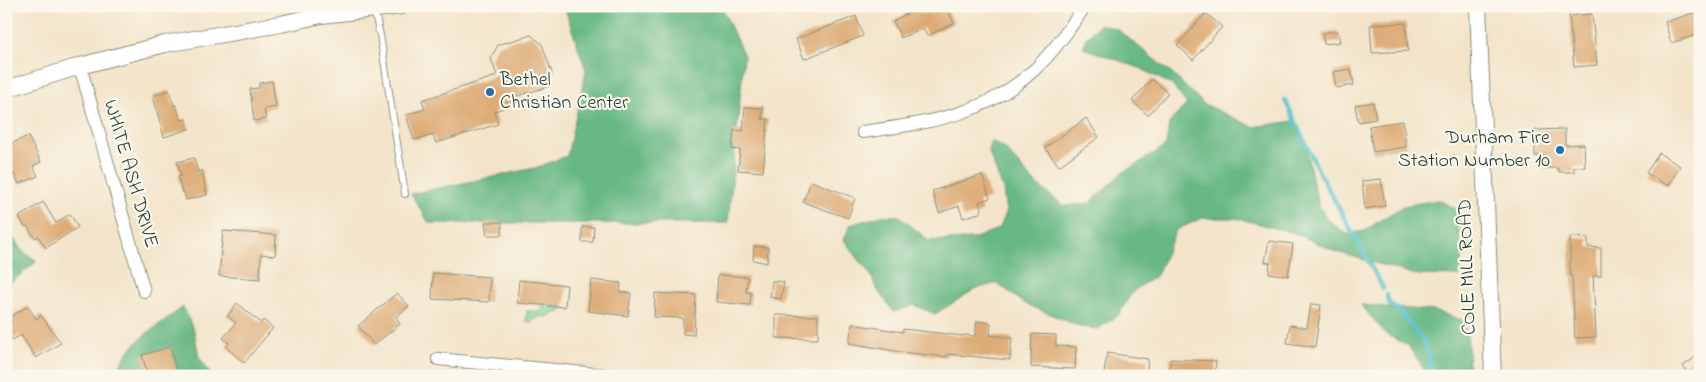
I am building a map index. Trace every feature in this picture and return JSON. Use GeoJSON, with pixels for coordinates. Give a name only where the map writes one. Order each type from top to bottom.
{"type":"FeatureCollection","features":[{"type":"Feature","properties":{"kind":"street"},"geometry":{"type":"LineString","coordinates":[[6,90],[80,66],[165,44],[281,24],[321,15],[401,6]]}},
{"type":"Feature","properties":{"kind":"street"},"geometry":{"type":"LineString","coordinates":[[863,132],[946,118],[964,112],[1003,92],[1020,82],[1036,68],[1052,51],[1085,6]]}},
{"type":"Feature","properties":{"kind":"street","name":"COLE MILL ROAD"},"geometry":{"type":"LineString","coordinates":[[1478,6],[1493,376]]}},
{"type":"Feature","properties":{"kind":"street","name":"WHITE ASH DRIVE"},"geometry":{"type":"LineString","coordinates":[[80,66],[144,291]]}},
{"type":"Feature","properties":{"kind":"street"},"geometry":{"type":"LineString","coordinates":[[438,360],[617,376]]}},
{"type":"Feature","properties":{"kind":"lane"},"geometry":{"type":"LineString","coordinates":[[374,10],[380,35],[405,194]]}},
{"type":"Feature","properties":{"kind":"green space"},"geometry":{"type":"Polygon","coordinates":[[[564,6],[721,6],[744,56],[728,223],[429,223],[411,194],[535,168],[567,156],[586,70],[564,6]]]}},
{"type":"Feature","properties":{"kind":"green space"},"geometry":{"type":"Polygon","coordinates":[[[1100,24],[1117,29],[1171,73],[1204,104],[1253,127],[1295,121],[1306,150],[1318,204],[1326,218],[1346,234],[1364,231],[1403,206],[1438,200],[1456,209],[1462,253],[1459,276],[1416,275],[1334,251],[1295,233],[1236,218],[1202,218],[1176,230],[1157,275],[1133,291],[1118,315],[1098,329],[1081,327],[1024,303],[997,283],[975,289],[935,314],[914,305],[894,312],[876,288],[871,275],[844,240],[850,225],[881,216],[899,216],[929,241],[973,239],[1000,228],[1006,213],[1003,189],[988,150],[991,141],[1004,148],[1037,185],[1064,206],[1090,203],[1121,174],[1166,146],[1169,123],[1187,104],[1172,85],[1140,68],[1084,48],[1085,39],[1100,24]]]}},
{"type":"Feature","properties":{"kind":"green space"},"geometry":{"type":"Polygon","coordinates":[[[6,226],[21,250],[37,261],[9,284],[6,291],[6,226]]]}},
{"type":"Feature","properties":{"kind":"green space"},"geometry":{"type":"Polygon","coordinates":[[[1361,305],[1434,311],[1465,321],[1469,376],[1424,376],[1421,364],[1408,346],[1386,334],[1361,305]]]}},
{"type":"Feature","properties":{"kind":"green space"},"geometry":{"type":"Polygon","coordinates":[[[543,306],[564,308],[560,313],[554,312],[548,317],[542,316],[530,322],[526,321],[527,311],[541,312],[543,306]]]}},
{"type":"Feature","properties":{"kind":"green space"},"geometry":{"type":"Polygon","coordinates":[[[183,307],[194,331],[199,357],[212,376],[114,376],[127,353],[142,337],[183,307]]]}},
{"type":"Feature","properties":{"kind":"building"},"geometry":{"type":"Polygon","coordinates":[[[910,6],[946,6],[954,23],[927,36],[923,28],[901,38],[893,21],[912,11],[910,6]]]}},
{"type":"Feature","properties":{"kind":"building"},"geometry":{"type":"Polygon","coordinates":[[[1700,11],[1700,34],[1671,43],[1665,22],[1700,11]]]}},
{"type":"Feature","properties":{"kind":"building"},"geometry":{"type":"Polygon","coordinates":[[[1206,13],[1222,27],[1193,60],[1177,45],[1206,13]]]}},
{"type":"Feature","properties":{"kind":"building"},"geometry":{"type":"Polygon","coordinates":[[[1592,14],[1597,65],[1574,67],[1569,16],[1592,14]]]}},
{"type":"Feature","properties":{"kind":"building"},"geometry":{"type":"Polygon","coordinates":[[[856,16],[863,36],[804,59],[796,39],[856,16]]]}},
{"type":"Feature","properties":{"kind":"building"},"geometry":{"type":"Polygon","coordinates":[[[1406,23],[1408,51],[1372,53],[1370,25],[1406,23]]]}},
{"type":"Feature","properties":{"kind":"building"},"geometry":{"type":"Polygon","coordinates":[[[1338,31],[1340,42],[1324,44],[1322,33],[1338,31]]]}},
{"type":"Feature","properties":{"kind":"building","name":"Bethel Christian Center"},"geometry":{"type":"Polygon","coordinates":[[[531,35],[542,44],[552,73],[547,87],[517,96],[519,103],[494,111],[498,124],[436,143],[433,135],[414,140],[406,115],[425,109],[422,100],[497,76],[491,58],[498,45],[531,35]]]}},
{"type":"Feature","properties":{"kind":"building"},"geometry":{"type":"Polygon","coordinates":[[[1351,69],[1354,85],[1336,88],[1333,72],[1351,69]]]}},
{"type":"Feature","properties":{"kind":"building"},"geometry":{"type":"Polygon","coordinates":[[[1152,79],[1168,93],[1148,115],[1132,101],[1152,79]]]}},
{"type":"Feature","properties":{"kind":"building"},"geometry":{"type":"Polygon","coordinates":[[[272,81],[276,107],[264,109],[266,119],[254,121],[250,89],[259,88],[259,83],[272,81]]]}},
{"type":"Feature","properties":{"kind":"building"},"geometry":{"type":"Polygon","coordinates":[[[169,90],[181,120],[186,119],[189,129],[164,137],[153,96],[169,90]]]}},
{"type":"Feature","properties":{"kind":"building"},"geometry":{"type":"Polygon","coordinates":[[[1373,102],[1376,119],[1358,122],[1355,105],[1373,102]]]}},
{"type":"Feature","properties":{"kind":"building"},"geometry":{"type":"Polygon","coordinates":[[[745,107],[763,108],[762,119],[768,119],[763,172],[738,170],[740,150],[732,149],[734,130],[743,131],[745,107]]]}},
{"type":"Feature","properties":{"kind":"building"},"geometry":{"type":"Polygon","coordinates":[[[1086,118],[1099,137],[1059,166],[1045,148],[1086,118]]]}},
{"type":"Feature","properties":{"kind":"building"},"geometry":{"type":"Polygon","coordinates":[[[1403,121],[1406,147],[1373,152],[1369,126],[1403,121]]]}},
{"type":"Feature","properties":{"kind":"building","name":"Durham Fire Station Number 10"},"geometry":{"type":"Polygon","coordinates":[[[1565,129],[1565,145],[1584,144],[1585,167],[1574,167],[1574,172],[1559,172],[1558,168],[1544,168],[1544,156],[1535,156],[1535,130],[1565,129]]]}},
{"type":"Feature","properties":{"kind":"building"},"geometry":{"type":"Polygon","coordinates":[[[28,136],[41,162],[33,166],[38,176],[19,184],[14,174],[6,177],[6,146],[28,136]]]}},
{"type":"Feature","properties":{"kind":"building"},"geometry":{"type":"Polygon","coordinates":[[[1659,153],[1680,166],[1668,186],[1646,173],[1659,153]]]}},
{"type":"Feature","properties":{"kind":"building"},"geometry":{"type":"Polygon","coordinates":[[[194,158],[198,172],[202,170],[207,195],[186,200],[178,177],[181,176],[177,162],[194,158]]]}},
{"type":"Feature","properties":{"kind":"building"},"geometry":{"type":"Polygon","coordinates":[[[982,175],[990,198],[979,202],[982,212],[963,218],[959,206],[939,213],[932,191],[982,175]]]}},
{"type":"Feature","properties":{"kind":"building"},"geometry":{"type":"Polygon","coordinates":[[[1381,179],[1385,206],[1365,209],[1362,181],[1381,179]]]}},
{"type":"Feature","properties":{"kind":"building"},"geometry":{"type":"Polygon","coordinates":[[[811,181],[855,198],[848,218],[803,202],[811,181]]]}},
{"type":"Feature","properties":{"kind":"building"},"geometry":{"type":"Polygon","coordinates":[[[43,202],[56,223],[70,214],[78,227],[46,248],[38,236],[35,238],[27,226],[25,227],[19,217],[43,202]]]}},
{"type":"Feature","properties":{"kind":"building"},"geometry":{"type":"Polygon","coordinates":[[[485,222],[502,222],[502,235],[487,235],[485,222]]]}},
{"type":"Feature","properties":{"kind":"building"},"geometry":{"type":"Polygon","coordinates":[[[582,227],[594,227],[593,242],[582,242],[582,227]]]}},
{"type":"Feature","properties":{"kind":"building"},"geometry":{"type":"Polygon","coordinates":[[[223,231],[276,235],[275,256],[261,254],[260,279],[219,276],[223,231]]]}},
{"type":"Feature","properties":{"kind":"building"},"geometry":{"type":"Polygon","coordinates":[[[1570,237],[1588,238],[1588,247],[1601,248],[1601,276],[1593,276],[1596,337],[1575,338],[1572,276],[1570,276],[1570,237]]]}},
{"type":"Feature","properties":{"kind":"building"},"geometry":{"type":"Polygon","coordinates":[[[1269,241],[1293,244],[1288,276],[1269,273],[1270,263],[1265,262],[1269,241]]]}},
{"type":"Feature","properties":{"kind":"building"},"geometry":{"type":"Polygon","coordinates":[[[754,246],[768,247],[767,263],[753,260],[754,246]]]}},
{"type":"Feature","properties":{"kind":"building"},"geometry":{"type":"Polygon","coordinates":[[[433,273],[490,277],[489,302],[432,299],[433,273]]]}},
{"type":"Feature","properties":{"kind":"building"},"geometry":{"type":"Polygon","coordinates":[[[718,275],[748,277],[746,292],[751,292],[750,305],[716,302],[718,275]]]}},
{"type":"Feature","properties":{"kind":"building"},"geometry":{"type":"Polygon","coordinates":[[[519,280],[567,285],[565,307],[517,303],[519,280]]]}},
{"type":"Feature","properties":{"kind":"building"},"geometry":{"type":"Polygon","coordinates":[[[591,280],[621,283],[620,292],[631,293],[628,316],[588,311],[591,280]]]}},
{"type":"Feature","properties":{"kind":"building"},"geometry":{"type":"Polygon","coordinates":[[[772,281],[784,282],[781,299],[770,297],[772,281]]]}},
{"type":"Feature","properties":{"kind":"building"},"geometry":{"type":"Polygon","coordinates":[[[397,293],[409,306],[396,317],[400,324],[374,345],[358,326],[397,293]]]}},
{"type":"Feature","properties":{"kind":"building"},"geometry":{"type":"Polygon","coordinates":[[[655,293],[696,295],[694,335],[683,334],[683,318],[654,317],[655,293]]]}},
{"type":"Feature","properties":{"kind":"building"},"geometry":{"type":"Polygon","coordinates":[[[237,303],[261,323],[263,320],[273,328],[244,363],[226,347],[229,343],[223,338],[236,323],[227,316],[237,303]]]}},
{"type":"Feature","properties":{"kind":"building"},"geometry":{"type":"Polygon","coordinates":[[[1311,304],[1321,305],[1315,347],[1287,343],[1290,325],[1307,328],[1311,304]]]}},
{"type":"Feature","properties":{"kind":"building"},"geometry":{"type":"Polygon","coordinates":[[[28,306],[36,319],[41,315],[61,343],[36,358],[21,335],[12,340],[6,331],[6,324],[12,321],[10,317],[28,306]]]}},
{"type":"Feature","properties":{"kind":"building"},"geometry":{"type":"Polygon","coordinates":[[[776,315],[818,316],[818,339],[776,338],[776,315]]]}},
{"type":"Feature","properties":{"kind":"building"},"geometry":{"type":"Polygon","coordinates":[[[977,321],[991,323],[990,335],[1012,338],[1010,360],[947,354],[947,357],[901,352],[849,343],[852,324],[903,332],[903,329],[975,336],[977,321]]]}},
{"type":"Feature","properties":{"kind":"building"},"geometry":{"type":"Polygon","coordinates":[[[1032,334],[1056,335],[1056,346],[1076,347],[1075,369],[1031,367],[1032,334]]]}},
{"type":"Feature","properties":{"kind":"building"},"geometry":{"type":"Polygon","coordinates":[[[170,347],[178,376],[148,376],[142,355],[170,347]]]}},
{"type":"Feature","properties":{"kind":"building"},"geometry":{"type":"Polygon","coordinates":[[[1107,353],[1148,359],[1146,376],[1104,374],[1107,353]]]}},
{"type":"Feature","properties":{"kind":"building"},"geometry":{"type":"Polygon","coordinates":[[[1700,354],[1700,376],[1690,376],[1683,366],[1700,354]]]}},
{"type":"Feature","properties":{"kind":"building"},"geometry":{"type":"Polygon","coordinates":[[[1170,359],[1216,361],[1215,376],[1170,376],[1170,359]]]}},
{"type":"Feature","properties":{"kind":"waterway"},"geometry":{"type":"LineString","coordinates":[[1285,100],[1319,172],[1383,288]]}},
{"type":"Feature","properties":{"kind":"waterway"},"geometry":{"type":"LineString","coordinates":[[1387,295],[1388,302],[1398,310],[1425,342],[1433,376]]}},
{"type":"Feature","properties":{"kind":"place","name":"Bethel Christian Center"},"geometry":{"type":"Point","coordinates":[490,92]}},
{"type":"Feature","properties":{"kind":"place","name":"Durham Fire Station Number 10"},"geometry":{"type":"Point","coordinates":[1560,150]}}]}
